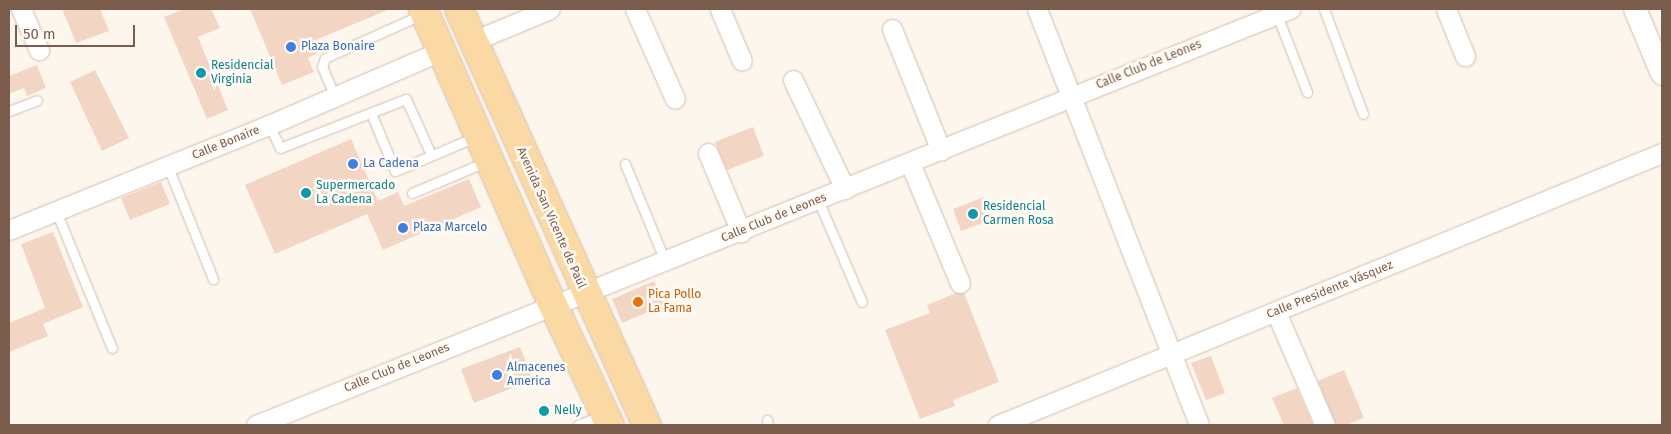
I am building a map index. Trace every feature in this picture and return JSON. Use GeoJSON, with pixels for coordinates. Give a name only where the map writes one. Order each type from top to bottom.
{"type":"FeatureCollection","features":[{"type":"Feature","properties":{"kind":"main road","name":"Avenida San Vicente de Paúl"},"geometry":{"type":"LineString","coordinates":[[459,9],[584,292],[647,425]]}},
{"type":"Feature","properties":{"kind":"main road"},"geometry":{"type":"LineString","coordinates":[[424,11],[554,306],[608,420]]}},
{"type":"Feature","properties":{"kind":"street"},"geometry":{"type":"LineString","coordinates":[[21,9],[39,50]]}},
{"type":"Feature","properties":{"kind":"street"},"geometry":{"type":"LineString","coordinates":[[473,41],[550,9]]}},
{"type":"Feature","properties":{"kind":"street"},"geometry":{"type":"LineString","coordinates":[[635,9],[675,99]]}},
{"type":"Feature","properties":{"kind":"street"},"geometry":{"type":"LineString","coordinates":[[720,9],[742,61]]}},
{"type":"Feature","properties":{"kind":"street"},"geometry":{"type":"LineString","coordinates":[[1037,9],[1199,425]]}},
{"type":"Feature","properties":{"kind":"street"},"geometry":{"type":"LineString","coordinates":[[1446,9],[1465,56]]}},
{"type":"Feature","properties":{"kind":"street"},"geometry":{"type":"LineString","coordinates":[[1635,9],[1662,74]]}},
{"type":"Feature","properties":{"kind":"street","name":"Calle Club de Leones"},"geometry":{"type":"LineString","coordinates":[[256,425],[554,306],[584,292],[741,232],[1072,96],[1284,12]]}},
{"type":"Feature","properties":{"kind":"street"},"geometry":{"type":"LineString","coordinates":[[892,29],[940,150]]}},
{"type":"Feature","properties":{"kind":"street","name":"Calle Bonaire"},"geometry":{"type":"LineString","coordinates":[[9,230],[168,167],[441,52]]}},
{"type":"Feature","properties":{"kind":"street"},"geometry":{"type":"LineString","coordinates":[[793,80],[845,189]]}},
{"type":"Feature","properties":{"kind":"street","name":"Calle Presidente Vásquez"},"geometry":{"type":"LineString","coordinates":[[998,425],[1662,153]]}},
{"type":"Feature","properties":{"kind":"street"},"geometry":{"type":"LineString","coordinates":[[708,154],[741,232]]}},
{"type":"Feature","properties":{"kind":"street"},"geometry":{"type":"LineString","coordinates":[[910,163],[960,283]]}},
{"type":"Feature","properties":{"kind":"street"},"geometry":{"type":"LineString","coordinates":[[1276,312],[1324,425]]}},
{"type":"Feature","properties":{"kind":"lane"},"geometry":{"type":"LineString","coordinates":[[1324,9],[1363,114]]}},
{"type":"Feature","properties":{"kind":"lane"},"geometry":{"type":"LineString","coordinates":[[334,97],[322,68],[325,58],[424,11]]}},
{"type":"Feature","properties":{"kind":"lane"},"geometry":{"type":"LineString","coordinates":[[1284,12],[1307,92]]}},
{"type":"Feature","properties":{"kind":"lane"},"geometry":{"type":"LineString","coordinates":[[269,125],[280,148],[406,99],[431,155]]}},
{"type":"Feature","properties":{"kind":"lane"},"geometry":{"type":"LineString","coordinates":[[9,111],[37,100]]}},
{"type":"Feature","properties":{"kind":"lane"},"geometry":{"type":"LineString","coordinates":[[371,113],[396,171],[431,155],[485,148]]}},
{"type":"Feature","properties":{"kind":"lane"},"geometry":{"type":"LineString","coordinates":[[412,193],[485,148]]}},
{"type":"Feature","properties":{"kind":"lane"},"geometry":{"type":"LineString","coordinates":[[625,164],[665,261]]}},
{"type":"Feature","properties":{"kind":"lane"},"geometry":{"type":"LineString","coordinates":[[168,167],[213,279]]}},
{"type":"Feature","properties":{"kind":"lane"},"geometry":{"type":"LineString","coordinates":[[818,200],[862,302]]}},
{"type":"Feature","properties":{"kind":"lane"},"geometry":{"type":"LineString","coordinates":[[56,211],[112,348]]}},
{"type":"Feature","properties":{"kind":"lane"},"geometry":{"type":"LineString","coordinates":[[578,425],[608,420]]}},
{"type":"Feature","properties":{"kind":"building"},"geometry":{"type":"Polygon","coordinates":[[[62,9],[100,9],[109,31],[76,43],[62,9]]]}},
{"type":"Feature","properties":{"kind":"building","name":"Residencial Virginia"},"geometry":{"type":"Polygon","coordinates":[[[184,9],[211,9],[220,28],[198,37],[228,110],[207,119],[164,17],[184,9]]]}},
{"type":"Feature","properties":{"kind":"building","name":"Plaza Bonaire"},"geometry":{"type":"Polygon","coordinates":[[[250,9],[390,9],[313,41],[318,53],[308,58],[314,72],[282,85],[250,9]]]}},
{"type":"Feature","properties":{"kind":"building"},"geometry":{"type":"Polygon","coordinates":[[[37,65],[46,88],[27,96],[24,88],[9,94],[9,76],[37,65]]]}},
{"type":"Feature","properties":{"kind":"building"},"geometry":{"type":"Polygon","coordinates":[[[95,70],[129,138],[102,151],[70,82],[95,70]]]}},
{"type":"Feature","properties":{"kind":"building"},"geometry":{"type":"Polygon","coordinates":[[[753,127],[764,156],[727,170],[715,142],[753,127]]]}},
{"type":"Feature","properties":{"kind":"building","name":"Supermercado La Cadena"},"geometry":{"type":"Polygon","coordinates":[[[351,139],[378,201],[398,192],[404,206],[469,179],[481,207],[383,250],[367,214],[275,254],[245,185],[351,139]]]}},
{"type":"Feature","properties":{"kind":"building"},"geometry":{"type":"Polygon","coordinates":[[[161,182],[170,204],[130,220],[121,198],[161,182]]]}},
{"type":"Feature","properties":{"kind":"building","name":"Residencial Carmen Rosa"},"geometry":{"type":"Polygon","coordinates":[[[984,197],[993,219],[961,231],[953,209],[984,197]]]}},
{"type":"Feature","properties":{"kind":"building"},"geometry":{"type":"Polygon","coordinates":[[[53,232],[83,307],[43,324],[48,336],[9,352],[9,323],[45,308],[21,244],[53,232]]]}},
{"type":"Feature","properties":{"kind":"building","name":"Pica Pollo La Fama"},"geometry":{"type":"Polygon","coordinates":[[[654,281],[665,305],[622,323],[612,299],[654,281]]]}},
{"type":"Feature","properties":{"kind":"building"},"geometry":{"type":"Polygon","coordinates":[[[956,293],[964,293],[999,382],[953,400],[955,406],[920,419],[885,330],[930,313],[927,305],[956,293]]]}},
{"type":"Feature","properties":{"kind":"building","name":"Almacenes America"},"geometry":{"type":"Polygon","coordinates":[[[520,347],[533,380],[474,403],[461,369],[520,347]]]}},
{"type":"Feature","properties":{"kind":"building"},"geometry":{"type":"Polygon","coordinates":[[[1211,356],[1225,393],[1206,400],[1191,363],[1211,356]]]}},
{"type":"Feature","properties":{"kind":"building"},"geometry":{"type":"Polygon","coordinates":[[[1344,370],[1364,418],[1346,425],[1336,425],[1318,381],[1344,370]]]}},
{"type":"Feature","properties":{"kind":"building"},"geometry":{"type":"Polygon","coordinates":[[[1297,388],[1313,425],[1284,425],[1272,398],[1297,388]]]}},
{"type":"Feature","properties":{"kind":"place","name":"Plaza Bonaire"},"geometry":{"type":"Point","coordinates":[291,47]}},
{"type":"Feature","properties":{"kind":"place","name":"Residencial Virginia"},"geometry":{"type":"Point","coordinates":[201,73]}},
{"type":"Feature","properties":{"kind":"place","name":"La Cadena"},"geometry":{"type":"Point","coordinates":[353,164]}},
{"type":"Feature","properties":{"kind":"place","name":"Supermercado La Cadena"},"geometry":{"type":"Point","coordinates":[306,193]}},
{"type":"Feature","properties":{"kind":"place","name":"Residencial Carmen Rosa"},"geometry":{"type":"Point","coordinates":[973,214]}},
{"type":"Feature","properties":{"kind":"place","name":"Plaza Marcelo"},"geometry":{"type":"Point","coordinates":[403,228]}},
{"type":"Feature","properties":{"kind":"place","name":"Pica Pollo La Fama"},"geometry":{"type":"Point","coordinates":[638,302]}},
{"type":"Feature","properties":{"kind":"place","name":"Almacenes America"},"geometry":{"type":"Point","coordinates":[497,375]}},
{"type":"Feature","properties":{"kind":"place","name":"Nelly"},"geometry":{"type":"Point","coordinates":[544,411]}}]}
